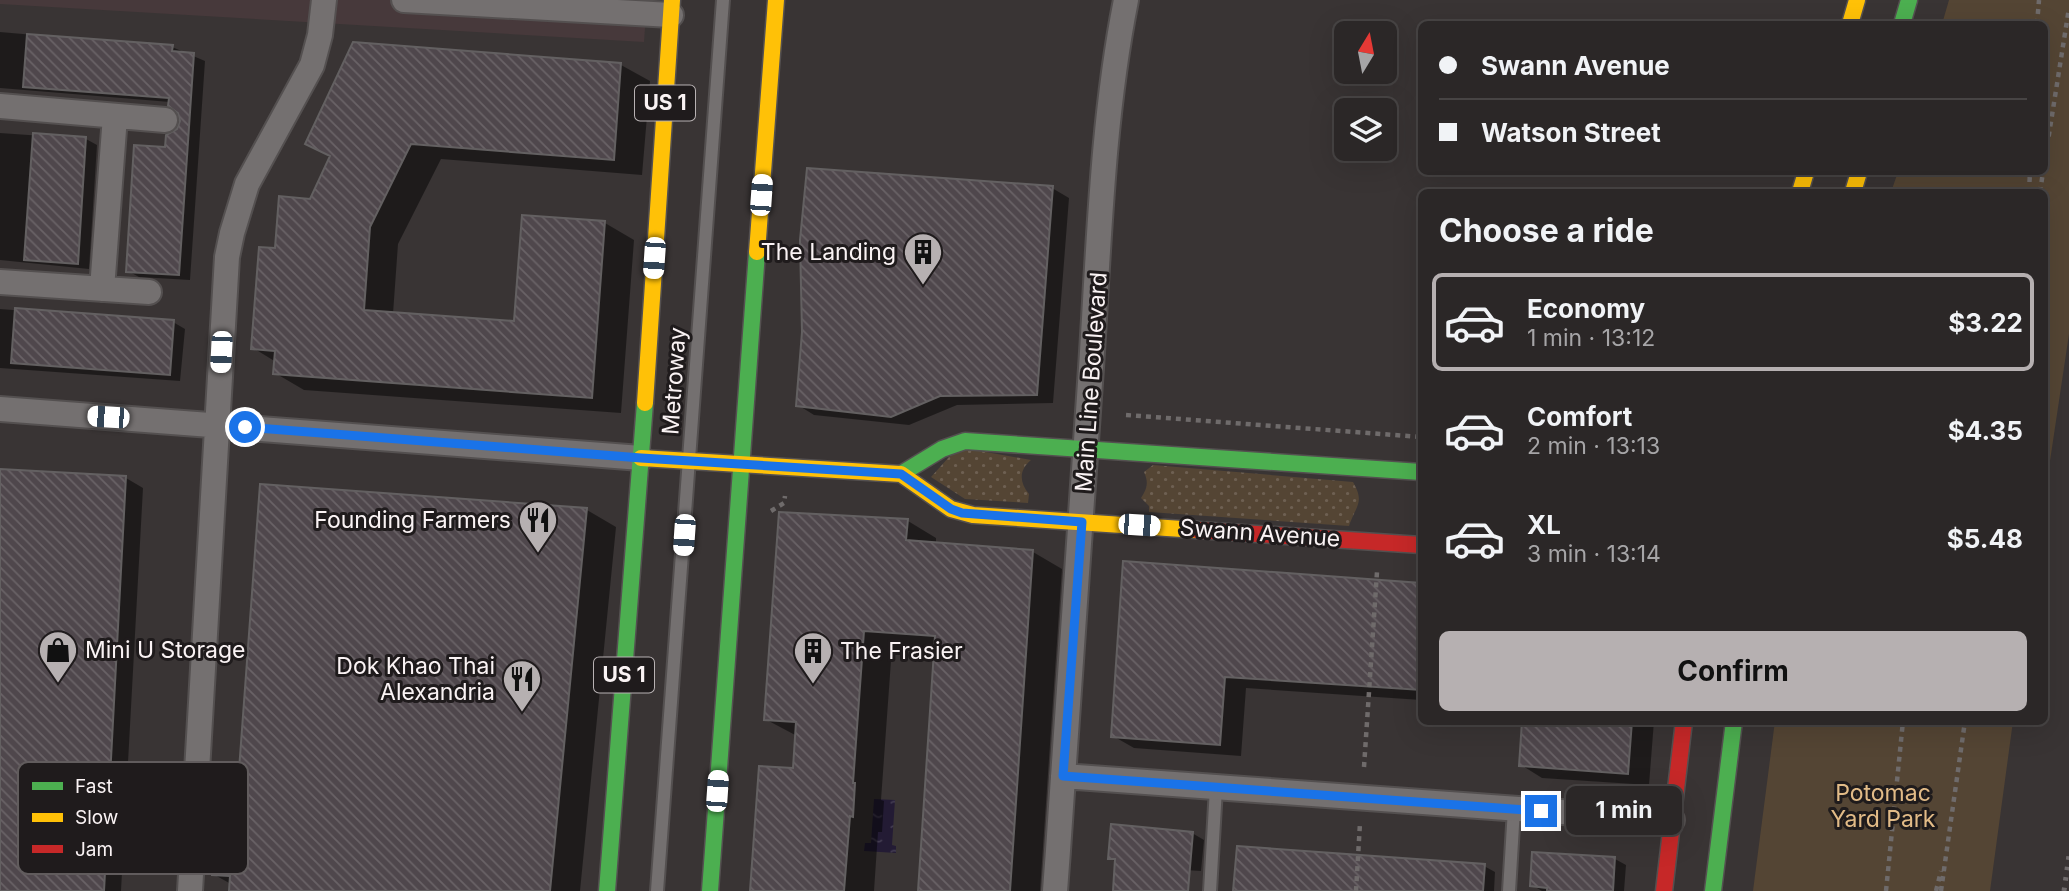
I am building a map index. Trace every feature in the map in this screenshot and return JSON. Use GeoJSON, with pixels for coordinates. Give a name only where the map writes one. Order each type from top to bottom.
{"type":"FeatureCollection","features":[{"type":"Feature","properties":{"kind":"main road"},"geometry":{"type":"LineString","coordinates":[[710,891],[776,0]]}},
{"type":"Feature","properties":{"kind":"main road"},"geometry":{"type":"LineString","coordinates":[[1851,21],[1857,0]]}},
{"type":"Feature","properties":{"kind":"main road"},"geometry":{"type":"LineString","coordinates":[[1903,21],[1909,0]]}},
{"type":"Feature","properties":{"kind":"main road","name":"US 1"},"geometry":{"type":"LineString","coordinates":[[607,891],[641,458],[671,8]]}},
{"type":"Feature","properties":{"kind":"main road"},"geometry":{"type":"LineString","coordinates":[[641,458],[901,474],[942,449],[965,441],[1418,472]]}},
{"type":"Feature","properties":{"kind":"main road","name":"Swann Avenue"},"geometry":{"type":"LineString","coordinates":[[901,474],[951,509],[962,513],[1418,545]]}},
{"type":"Feature","properties":{"kind":"main road"},"geometry":{"type":"LineString","coordinates":[[1664,891],[1684,725]]}},
{"type":"Feature","properties":{"kind":"main road"},"geometry":{"type":"LineString","coordinates":[[1713,891],[1734,725]]}},
{"type":"Feature","properties":{"kind":"street"},"geometry":{"type":"LineString","coordinates":[[197,762],[226,279],[232,233],[247,184],[312,65],[320,34],[324,0]]}},
{"type":"Feature","properties":{"kind":"street"},"geometry":{"type":"LineString","coordinates":[[404,0],[671,8]]}},
{"type":"Feature","properties":{"kind":"street","name":"Main Line Boulevard"},"geometry":{"type":"LineString","coordinates":[[1055,891],[1107,130],[1126,0]]}},
{"type":"Feature","properties":{"kind":"street"},"geometry":{"type":"LineString","coordinates":[[0,106],[165,120]]}},
{"type":"Feature","properties":{"kind":"street"},"geometry":{"type":"LineString","coordinates":[[102,289],[115,116]]}},
{"type":"Feature","properties":{"kind":"street"},"geometry":{"type":"LineString","coordinates":[[0,282],[149,292]]}},
{"type":"Feature","properties":{"kind":"street"},"geometry":{"type":"LineString","coordinates":[[0,409],[641,458]]}},
{"type":"Feature","properties":{"kind":"street"},"geometry":{"type":"LineString","coordinates":[[1063,776],[1672,820]]}},
{"type":"Feature","properties":{"kind":"lane","name":"Metroway"},"geometry":{"type":"LineString","coordinates":[[657,891],[723,0]]}},
{"type":"Feature","properties":{"kind":"lane"},"geometry":{"type":"LineString","coordinates":[[1210,891],[1216,788]]}},
{"type":"Feature","properties":{"kind":"lane"},"geometry":{"type":"LineString","coordinates":[[1509,891],[1514,809]]}},
{"type":"Feature","properties":{"kind":"path"},"geometry":{"type":"LineString","coordinates":[[2037,21],[2039,0]]}},
{"type":"Feature","properties":{"kind":"path"},"geometry":{"type":"LineString","coordinates":[[2048,141],[2069,8]]}},
{"type":"Feature","properties":{"kind":"path"},"geometry":{"type":"LineString","coordinates":[[1126,415],[1418,437]]}},
{"type":"Feature","properties":{"kind":"path"},"geometry":{"type":"LineString","coordinates":[[2048,478],[2052,478]]}},
{"type":"Feature","properties":{"kind":"path"},"geometry":{"type":"LineString","coordinates":[[1364,766],[1378,570]]}},
{"type":"Feature","properties":{"kind":"path"},"geometry":{"type":"LineString","coordinates":[[1886,891],[1903,725]]}},
{"type":"Feature","properties":{"kind":"path"},"geometry":{"type":"LineString","coordinates":[[1938,891],[1964,725]]}},
{"type":"Feature","properties":{"kind":"path"},"geometry":{"type":"LineString","coordinates":[[1356,891],[1361,798]]}},
{"type":"Feature","properties":{"kind":"shaded area"},"geometry":{"type":"Polygon","coordinates":[[[0,0],[647,0],[644,42],[0,4],[0,0]]]}},
{"type":"Feature","properties":{"kind":"green space"},"geometry":{"type":"Polygon","coordinates":[[[1949,0],[2069,0],[2069,334],[2048,474],[2048,189],[1892,189],[1897,175],[2048,175],[2048,21],[1943,21],[1949,0]]]}},
{"type":"Feature","properties":{"kind":"green space"},"geometry":{"type":"Polygon","coordinates":[[[958,447],[1031,460],[1024,468],[1022,476],[1023,485],[1029,494],[1028,503],[965,499],[931,477],[958,447]]]}},
{"type":"Feature","properties":{"kind":"green space"},"geometry":{"type":"Polygon","coordinates":[[[1153,465],[1353,482],[1359,500],[1349,526],[1149,512],[1149,506],[1141,498],[1147,486],[1144,472],[1153,465]]]}},
{"type":"Feature","properties":{"kind":"green space","name":"Potomac Yard Park"},"geometry":{"type":"Polygon","coordinates":[[[1774,725],[2012,725],[1990,891],[1753,891],[1774,725]]]}},
{"type":"Feature","properties":{"kind":"water"},"geometry":{"type":"Polygon","coordinates":[[[874,799],[895,800],[892,845],[896,846],[896,853],[864,851],[865,843],[871,843],[874,799]]]}},
{"type":"Feature","properties":{"kind":"building"},"geometry":{"type":"Polygon","coordinates":[[[27,34],[173,45],[172,51],[194,53],[179,275],[126,272],[134,145],[165,147],[166,135],[177,129],[180,121],[178,113],[168,106],[169,98],[23,87],[27,34]]]}},
{"type":"Feature","properties":{"kind":"building"},"geometry":{"type":"Polygon","coordinates":[[[353,42],[621,63],[614,160],[411,144],[370,227],[364,310],[514,321],[522,215],[605,221],[592,398],[273,374],[275,351],[251,349],[259,247],[275,248],[279,196],[310,199],[330,156],[305,144],[353,42]]]}},
{"type":"Feature","properties":{"kind":"building"},"geometry":{"type":"Polygon","coordinates":[[[33,133],[86,137],[78,264],[24,260],[33,133]]]}},
{"type":"Feature","properties":{"kind":"building","name":"The Landing"},"geometry":{"type":"Polygon","coordinates":[[[807,168],[1053,186],[1037,395],[940,396],[891,417],[796,406],[802,332],[800,240],[807,168]]]}},
{"type":"Feature","properties":{"kind":"building"},"geometry":{"type":"Polygon","coordinates":[[[15,308],[174,320],[170,375],[11,363],[15,308]]]}},
{"type":"Feature","properties":{"kind":"building","name":"Mini U Storage"},"geometry":{"type":"Polygon","coordinates":[[[0,469],[126,476],[111,762],[18,762],[18,874],[105,874],[104,891],[0,891],[0,469]]]}},
{"type":"Feature","properties":{"kind":"building"},"geometry":{"type":"Polygon","coordinates":[[[260,484],[587,508],[550,891],[229,891],[230,876],[212,874],[248,874],[248,762],[240,762],[260,484]]]}},
{"type":"Feature","properties":{"kind":"building","name":"The Frasier"},"geometry":{"type":"Polygon","coordinates":[[[779,512],[908,519],[906,540],[1033,550],[1010,891],[918,891],[935,636],[864,631],[853,817],[850,816],[844,891],[750,891],[759,766],[793,768],[796,722],[764,720],[779,512]]]}},
{"type":"Feature","properties":{"kind":"building"},"geometry":{"type":"Polygon","coordinates":[[[1123,561],[1418,583],[1418,690],[1225,677],[1220,745],[1111,737],[1123,561]]]}},
{"type":"Feature","properties":{"kind":"building"},"geometry":{"type":"Polygon","coordinates":[[[1522,725],[1632,725],[1628,774],[1519,766],[1522,725]]]}},
{"type":"Feature","properties":{"kind":"building"},"geometry":{"type":"Polygon","coordinates":[[[1111,824],[1193,832],[1188,891],[1113,891],[1115,859],[1108,859],[1111,824]]]}},
{"type":"Feature","properties":{"kind":"building"},"geometry":{"type":"Polygon","coordinates":[[[1237,846],[1485,864],[1483,891],[1233,891],[1237,846]]]}},
{"type":"Feature","properties":{"kind":"building"},"geometry":{"type":"Polygon","coordinates":[[[1532,852],[1615,857],[1613,891],[1547,891],[1547,888],[1530,886],[1532,852]]]}},
{"type":"Feature","properties":{"kind":"railway"},"geometry":{"type":"LineString","coordinates":[[2064,891],[2069,855]]}},
{"type":"Feature","properties":{"kind":"traffic: fast"},"geometry":{"type":"LineString","coordinates":[[1903,21],[1909,0]]}},
{"type":"Feature","properties":{"kind":"traffic: fast"},"geometry":{"type":"LineString","coordinates":[[710,891],[757,252]]}},
{"type":"Feature","properties":{"kind":"traffic: fast"},"geometry":{"type":"LineString","coordinates":[[607,891],[645,403]]}},
{"type":"Feature","properties":{"kind":"traffic: fast"},"geometry":{"type":"LineString","coordinates":[[901,474],[942,449],[965,441],[1418,472]]}},
{"type":"Feature","properties":{"kind":"traffic: fast"},"geometry":{"type":"LineString","coordinates":[[1713,891],[1734,725]]}},
{"type":"Feature","properties":{"kind":"traffic: slow"},"geometry":{"type":"LineString","coordinates":[[645,403],[672,0]]}},
{"type":"Feature","properties":{"kind":"traffic: slow"},"geometry":{"type":"LineString","coordinates":[[757,252],[776,0]]}},
{"type":"Feature","properties":{"kind":"traffic: slow"},"geometry":{"type":"LineString","coordinates":[[1851,21],[1857,0]]}},
{"type":"Feature","properties":{"kind":"traffic: slow"},"geometry":{"type":"LineString","coordinates":[[1801,189],[1805,175]]}},
{"type":"Feature","properties":{"kind":"traffic: slow"},"geometry":{"type":"LineString","coordinates":[[1854,189],[1858,175]]}},
{"type":"Feature","properties":{"kind":"traffic: slow"},"geometry":{"type":"LineString","coordinates":[[641,458],[901,474],[951,509],[973,515],[1197,530]]}},
{"type":"Feature","properties":{"kind":"traffic: jam"},"geometry":{"type":"LineString","coordinates":[[1197,530],[1418,545]]}},
{"type":"Feature","properties":{"kind":"traffic: jam"},"geometry":{"type":"LineString","coordinates":[[1664,891],[1684,725]]}},
{"type":"Feature","properties":{"kind":"place","name":"The Landing"},"geometry":{"type":"Point","coordinates":[923,286]}},
{"type":"Feature","properties":{"kind":"place","name":"Founding Farmers"},"geometry":{"type":"Point","coordinates":[538,554]}},
{"type":"Feature","properties":{"kind":"place","name":"Mini U Storage"},"geometry":{"type":"Point","coordinates":[58,684]}},
{"type":"Feature","properties":{"kind":"place","name":"The Frasier"},"geometry":{"type":"Point","coordinates":[813,685]}},
{"type":"Feature","properties":{"kind":"place","name":"Dok Khao Thai Alexandria"},"geometry":{"type":"Point","coordinates":[522,713]}},
{"type":"Feature","properties":{"kind":"route"},"geometry":{"type":"LineString","coordinates":[[245,427],[641,458],[901,474],[951,509],[962,513],[1082,522],[1063,776],[1541,811]]}}]}
